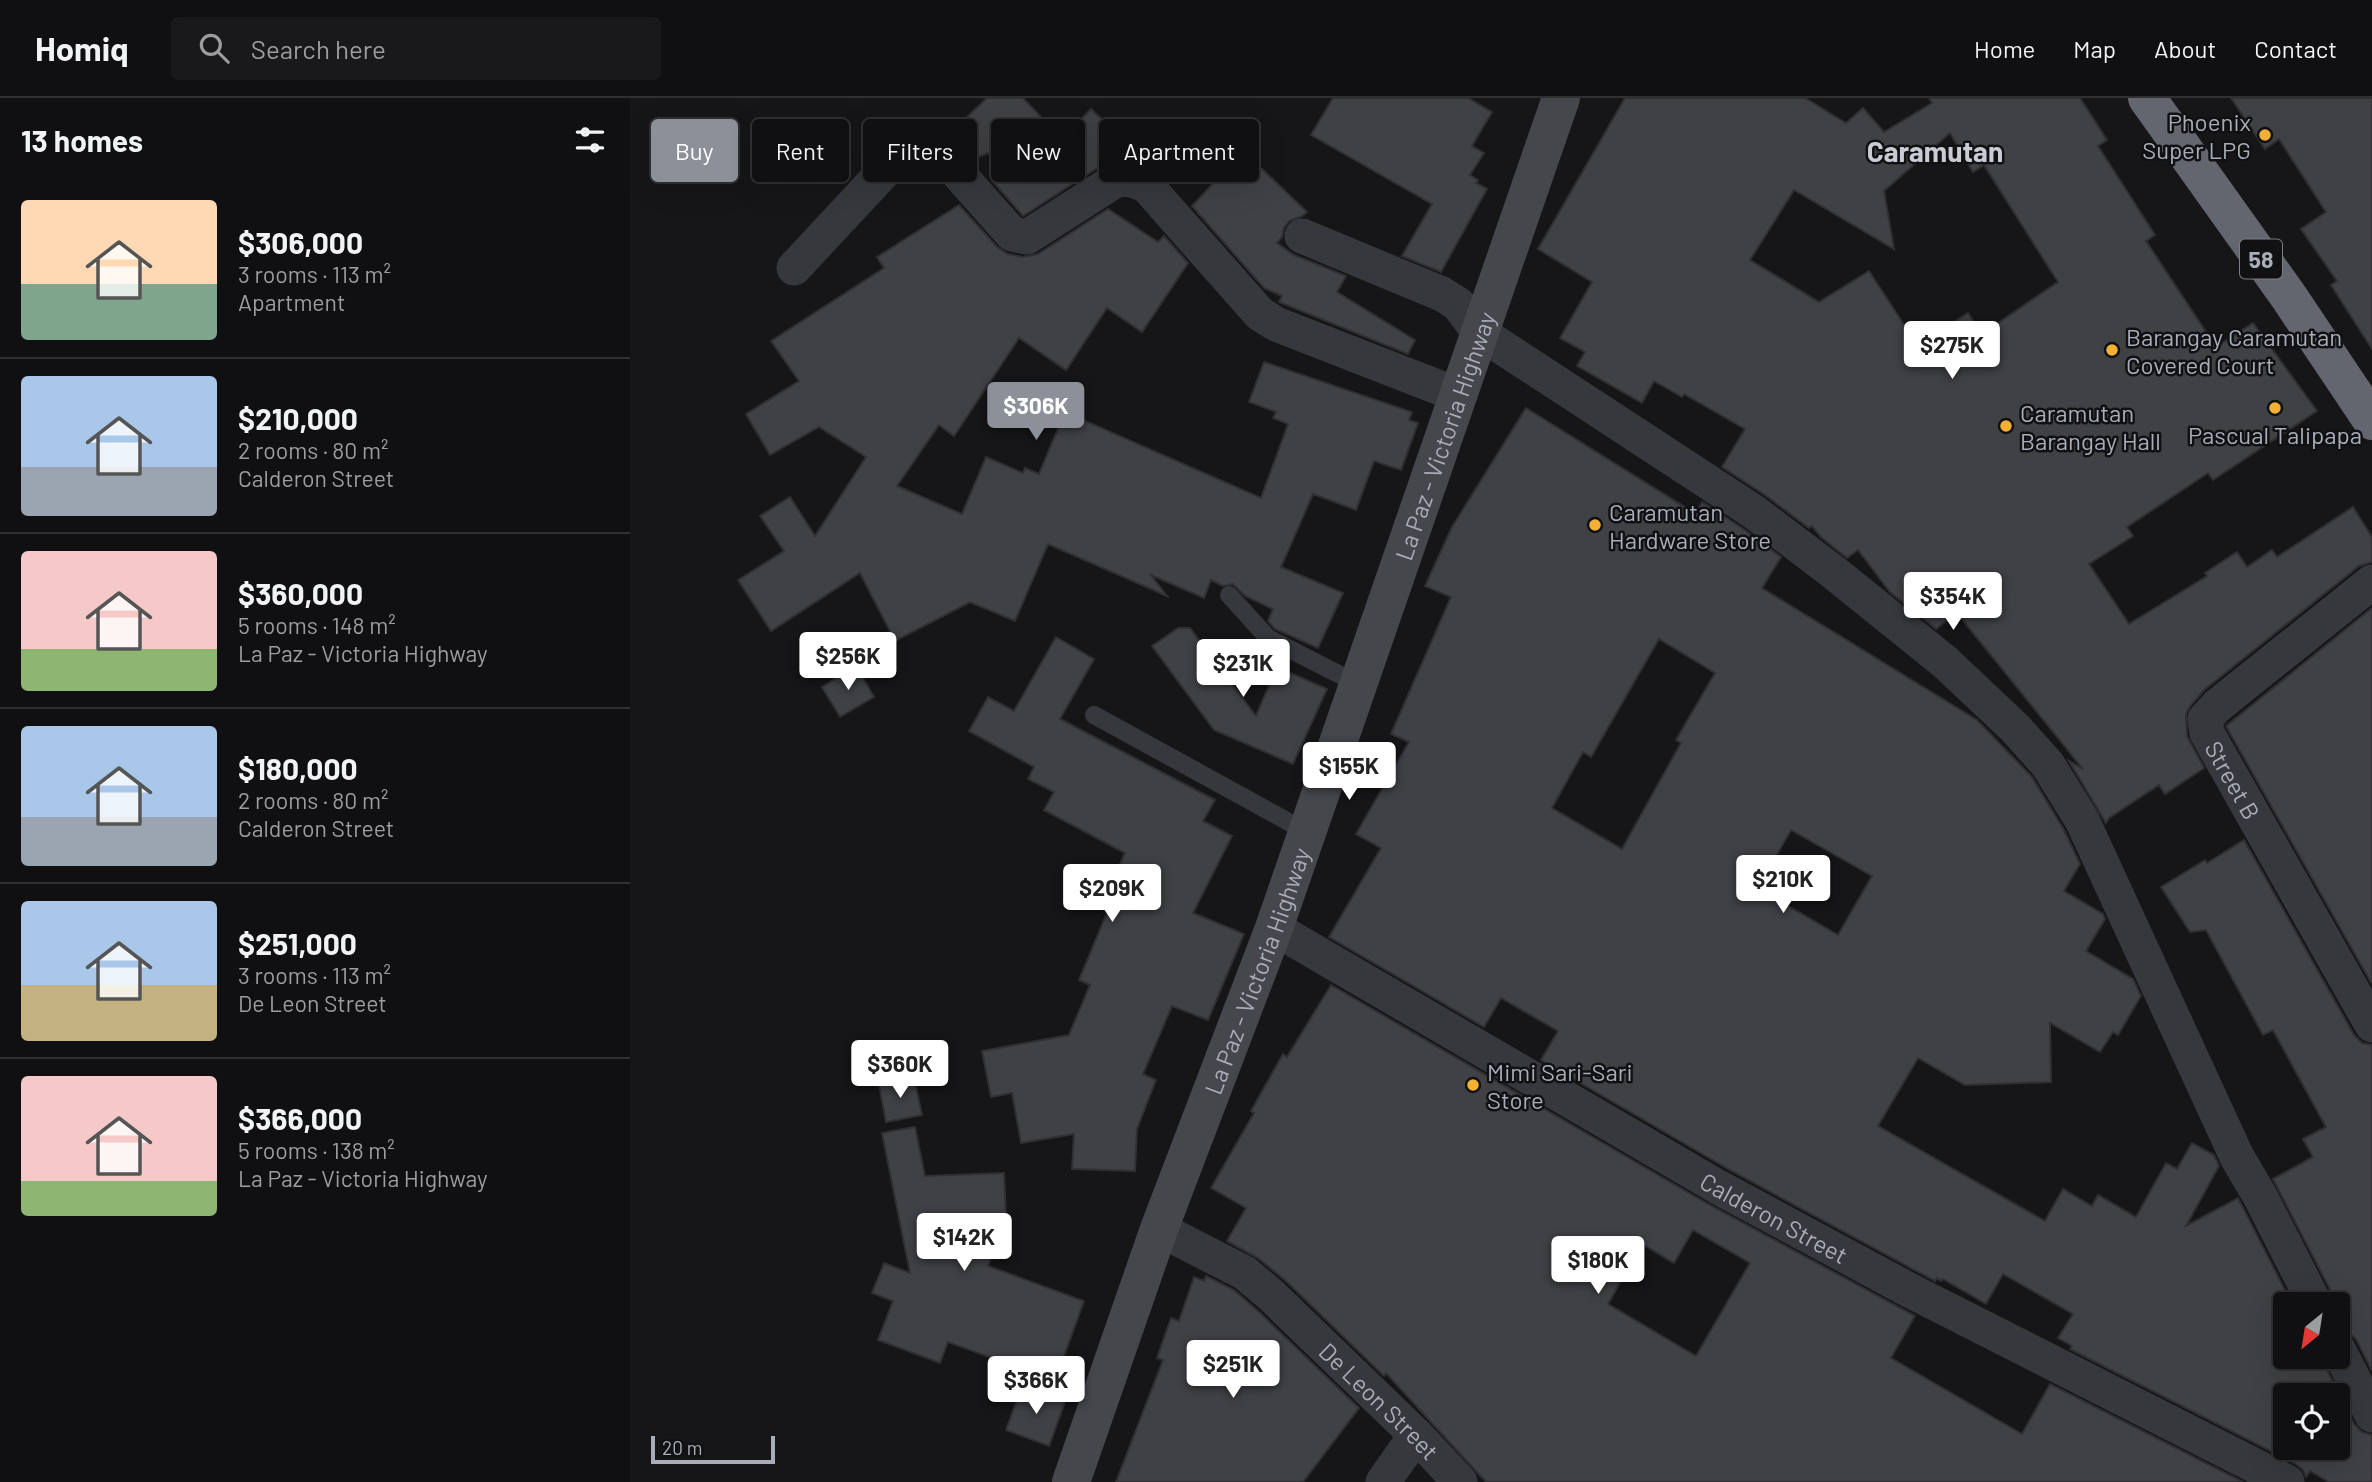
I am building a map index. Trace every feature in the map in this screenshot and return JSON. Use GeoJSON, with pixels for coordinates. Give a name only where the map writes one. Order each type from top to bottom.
{"type":"FeatureCollection","features":[{"type":"Feature","properties":{"kind":"highway","name":"58"},"geometry":{"type":"LineString","coordinates":[[2147,98],[2372,421]]}},
{"type":"Feature","properties":{"kind":"main road","name":"La Paz - Victoria Highway"},"geometry":{"type":"LineString","coordinates":[[1071,1482],[1159,1229],[1274,928],[1561,98]]}},
{"type":"Feature","properties":{"kind":"street"},"geometry":{"type":"LineString","coordinates":[[794,268],[904,151],[923,146],[941,154],[1012,234],[1027,237],[1116,180],[1129,179],[1146,185],[1260,314],[1276,324],[1458,395]]}},
{"type":"Feature","properties":{"kind":"street"},"geometry":{"type":"LineString","coordinates":[[1302,236],[1442,294],[1458,304],[1479,332],[1754,512],[1832,571],[1945,662],[2017,729],[2048,765],[2082,820],[2237,1157],[2309,1292]]}},
{"type":"Feature","properties":{"kind":"street","name":"Street B"},"geometry":{"type":"LineString","coordinates":[[2372,582],[2217,706],[2206,719],[2207,733],[2372,1025]]}},
{"type":"Feature","properties":{"kind":"street","name":"Calderon Street"},"geometry":{"type":"LineString","coordinates":[[1274,928],[1718,1187],[1911,1291],[2287,1482]]}},
{"type":"Feature","properties":{"kind":"street","name":"De Leon Street"},"geometry":{"type":"LineString","coordinates":[[1159,1229],[1245,1273],[1263,1288],[1416,1435],[1460,1482]]}},
{"type":"Feature","properties":{"kind":"street"},"geometry":{"type":"LineString","coordinates":[[2348,1369],[2372,1415]]}},
{"type":"Feature","properties":{"kind":"street"},"geometry":{"type":"LineString","coordinates":[[1383,1482],[1416,1435]]}},
{"type":"Feature","properties":{"kind":"lane"},"geometry":{"type":"LineString","coordinates":[[1229,595],[1268,638],[1358,684]]}},
{"type":"Feature","properties":{"kind":"lane"},"geometry":{"type":"LineString","coordinates":[[1094,715],[1307,832]]}},
{"type":"Feature","properties":{"kind":"building"},"geometry":{"type":"Polygon","coordinates":[[[987,98],[1023,98],[1043,119],[991,119],[991,152],[977,157],[977,119],[966,118],[987,98]]]}},
{"type":"Feature","properties":{"kind":"building"},"geometry":{"type":"Polygon","coordinates":[[[1333,98],[1468,98],[1492,112],[1472,146],[1484,153],[1470,175],[1478,180],[1476,183],[1487,189],[1441,272],[1402,256],[1432,204],[1311,135],[1333,98]]]}},
{"type":"Feature","properties":{"kind":"building"},"geometry":{"type":"Polygon","coordinates":[[[1625,98],[1805,98],[1846,123],[1863,108],[1884,132],[1932,103],[1929,98],[2080,98],[2107,140],[2098,146],[2155,235],[2146,241],[2216,347],[2253,323],[2317,411],[2213,480],[2208,473],[2127,527],[2133,536],[2089,564],[2129,624],[2207,576],[2205,573],[2237,552],[2247,567],[2272,550],[2277,557],[2353,507],[2372,537],[2372,562],[2359,566],[2204,690],[2190,706],[2186,714],[2187,736],[2204,768],[2165,794],[2159,785],[2109,818],[2106,823],[2069,761],[2083,769],[1957,613],[1936,629],[1890,592],[1858,550],[1847,558],[1812,526],[1809,528],[1722,467],[1745,429],[1684,394],[1682,397],[1654,381],[1642,403],[1577,366],[1585,352],[1560,338],[1592,282],[1538,249],[1625,98]],[[1950,133],[1884,191],[1894,249],[1794,190],[1750,260],[1819,302],[1869,271],[1918,346],[1968,313],[1982,334],[2058,282],[1984,165],[1973,172],[1950,133]]]}},
{"type":"Feature","properties":{"kind":"building"},"geometry":{"type":"Polygon","coordinates":[[[2231,98],[2372,98],[2372,349],[2331,285],[2337,281],[2301,229],[2326,212],[2279,139],[2265,149],[2231,98]]]}},
{"type":"Feature","properties":{"kind":"building"},"geometry":{"type":"Polygon","coordinates":[[[1091,109],[1102,119],[1099,119],[1099,167],[1085,176],[1085,119],[1081,119],[1091,109]]]}},
{"type":"Feature","properties":{"kind":"building"},"geometry":{"type":"Polygon","coordinates":[[[1259,166],[1307,212],[1289,221],[1277,243],[1294,255],[1346,276],[1337,292],[1415,340],[1408,354],[1279,302],[1282,296],[1264,288],[1192,206],[1214,182],[1259,182],[1259,166]]]}},
{"type":"Feature","properties":{"kind":"building"},"geometry":{"type":"Polygon","coordinates":[[[996,182],[1076,182],[1023,216],[996,182]]]}},
{"type":"Feature","properties":{"kind":"building"},"geometry":{"type":"Polygon","coordinates":[[[959,205],[997,247],[1008,254],[1023,257],[1038,254],[1108,209],[1158,242],[1164,236],[1188,263],[1142,332],[1107,308],[1066,370],[1019,338],[954,436],[939,425],[897,486],[962,514],[986,457],[1023,473],[1025,468],[1039,474],[1065,412],[1261,498],[1288,424],[1273,418],[1276,412],[1249,402],[1264,362],[1412,412],[1409,420],[1418,423],[1401,470],[1374,461],[1356,510],[1313,494],[1281,567],[1343,593],[1318,648],[1275,629],[1268,621],[1273,609],[1245,596],[1233,584],[1223,586],[1211,580],[1204,598],[1151,575],[1167,596],[1048,544],[1015,621],[970,602],[895,641],[860,573],[771,631],[738,580],[784,551],[760,516],[790,497],[815,536],[866,457],[819,427],[770,455],[746,414],[799,381],[771,341],[884,268],[877,257],[959,205]]]}},
{"type":"Feature","properties":{"kind":"building"},"geometry":{"type":"Polygon","coordinates":[[[1526,408],[1696,514],[1702,502],[1742,528],[1781,557],[1762,588],[1977,720],[2032,777],[2064,830],[2080,864],[2064,891],[2103,914],[2105,919],[2086,951],[2133,979],[2141,996],[2118,1035],[2113,1032],[2100,1052],[2050,1023],[2051,1082],[1965,1085],[1918,1058],[1878,1126],[2045,1221],[2063,1189],[2092,1206],[2098,1195],[2136,1217],[2166,1163],[2177,1169],[2192,1143],[2214,1155],[2219,1166],[2186,1226],[2238,1198],[2286,1292],[2273,1292],[2273,1369],[2326,1369],[2334,1383],[2273,1383],[2273,1452],[2070,1349],[2072,1346],[2058,1338],[2073,1314],[2003,1274],[1986,1304],[1943,1279],[1941,1281],[1937,1278],[1935,1281],[1728,1169],[1541,1060],[1558,1031],[1501,998],[1484,1027],[1329,937],[1381,848],[1356,834],[1409,742],[1391,734],[1451,597],[1425,586],[1452,527],[1526,408]],[[1659,639],[1591,757],[1583,752],[1552,808],[1622,849],[1681,743],[1676,740],[1715,673],[1659,639]],[[1791,830],[1759,886],[1838,935],[1872,876],[1791,830]]]}},
{"type":"Feature","properties":{"kind":"building"},"geometry":{"type":"Polygon","coordinates":[[[2372,608],[2372,984],[2226,726],[2372,608]]]}},
{"type":"Feature","properties":{"kind":"building"},"geometry":{"type":"Polygon","coordinates":[[[1178,628],[1190,628],[1256,716],[1277,667],[1327,689],[1293,764],[1214,730],[1152,646],[1178,628]]]}},
{"type":"Feature","properties":{"kind":"building"},"geometry":{"type":"Polygon","coordinates":[[[1056,637],[1094,659],[1060,719],[1215,800],[1203,821],[1232,836],[1193,913],[1244,934],[1208,1020],[1172,1006],[1143,1074],[1156,1080],[1137,1129],[1135,1171],[1072,1169],[1074,1134],[1021,1143],[1012,1093],[991,1097],[982,1051],[1069,1035],[1090,985],[1079,980],[1111,903],[1104,900],[1125,853],[1044,810],[1054,792],[1028,779],[1034,767],[969,731],[988,697],[1014,711],[1056,637]]]}},
{"type":"Feature","properties":{"kind":"building"},"geometry":{"type":"Polygon","coordinates":[[[856,666],[874,697],[840,717],[822,687],[856,666]]]}},
{"type":"Feature","properties":{"kind":"building"},"geometry":{"type":"Polygon","coordinates":[[[2244,840],[2354,1035],[2362,1043],[2372,1045],[2372,1371],[2356,1339],[2350,1334],[2350,1292],[2331,1292],[2273,1179],[2313,1157],[2303,1139],[2326,1127],[2273,1030],[2263,1035],[2206,930],[2190,932],[2161,887],[2205,860],[2207,863],[2244,840]]]}},
{"type":"Feature","properties":{"kind":"building"},"geometry":{"type":"Polygon","coordinates":[[[1331,985],[1708,1204],[1915,1316],[1891,1358],[2022,1434],[2050,1384],[2243,1482],[1486,1482],[1386,1373],[1384,1376],[1286,1281],[1258,1258],[1227,1241],[1246,1208],[1211,1188],[1254,1113],[1251,1111],[1283,1054],[1287,1057],[1331,985]],[[1693,1230],[1674,1263],[1642,1244],[1608,1304],[1696,1356],[1750,1263],[1693,1230]]]}},
{"type":"Feature","properties":{"kind":"building"},"geometry":{"type":"Polygon","coordinates":[[[914,1078],[922,1115],[886,1122],[879,1085],[914,1078]]]}},
{"type":"Feature","properties":{"kind":"building"},"geometry":{"type":"Polygon","coordinates":[[[915,1127],[925,1176],[1004,1173],[1006,1218],[988,1266],[1084,1301],[1055,1381],[948,1342],[940,1363],[878,1340],[893,1301],[872,1293],[884,1263],[910,1273],[882,1133],[915,1127]]]}},
{"type":"Feature","properties":{"kind":"building"},"geometry":{"type":"Polygon","coordinates":[[[1206,1276],[1234,1290],[1359,1408],[1303,1482],[1116,1482],[1163,1360],[1157,1358],[1171,1318],[1179,1321],[1194,1277],[1204,1281],[1206,1276]]]}},
{"type":"Feature","properties":{"kind":"building"},"geometry":{"type":"Polygon","coordinates":[[[1022,1386],[1065,1402],[1049,1446],[1006,1430],[1022,1386]]]}},
{"type":"Feature","properties":{"kind":"building"},"geometry":{"type":"Polygon","coordinates":[[[2350,1416],[2362,1432],[2372,1435],[2372,1482],[2329,1482],[2310,1471],[2306,1477],[2296,1464],[2288,1460],[2350,1460],[2350,1416]]]}},
{"type":"Feature","properties":{"kind":"place","name":"Phoenix Super LPG"},"geometry":{"type":"Point","coordinates":[2265,135]}},
{"type":"Feature","properties":{"kind":"place","name":"Barangay Caramutan Covered Court"},"geometry":{"type":"Point","coordinates":[2112,350]}},
{"type":"Feature","properties":{"kind":"place","name":"Pascual Talipapa"},"geometry":{"type":"Point","coordinates":[2275,408]}},
{"type":"Feature","properties":{"kind":"place","name":"Caramutan Barangay Hall"},"geometry":{"type":"Point","coordinates":[2006,426]}},
{"type":"Feature","properties":{"kind":"place","name":"Caramutan Hardware Store"},"geometry":{"type":"Point","coordinates":[1595,525]}},
{"type":"Feature","properties":{"kind":"place","name":"Mimi Sari-Sari Store"},"geometry":{"type":"Point","coordinates":[1473,1085]}},
{"type":"Feature","properties":{"kind":"district","name":"Caramutan"},"geometry":{"type":"Point","coordinates":[1935,151]}}]}
